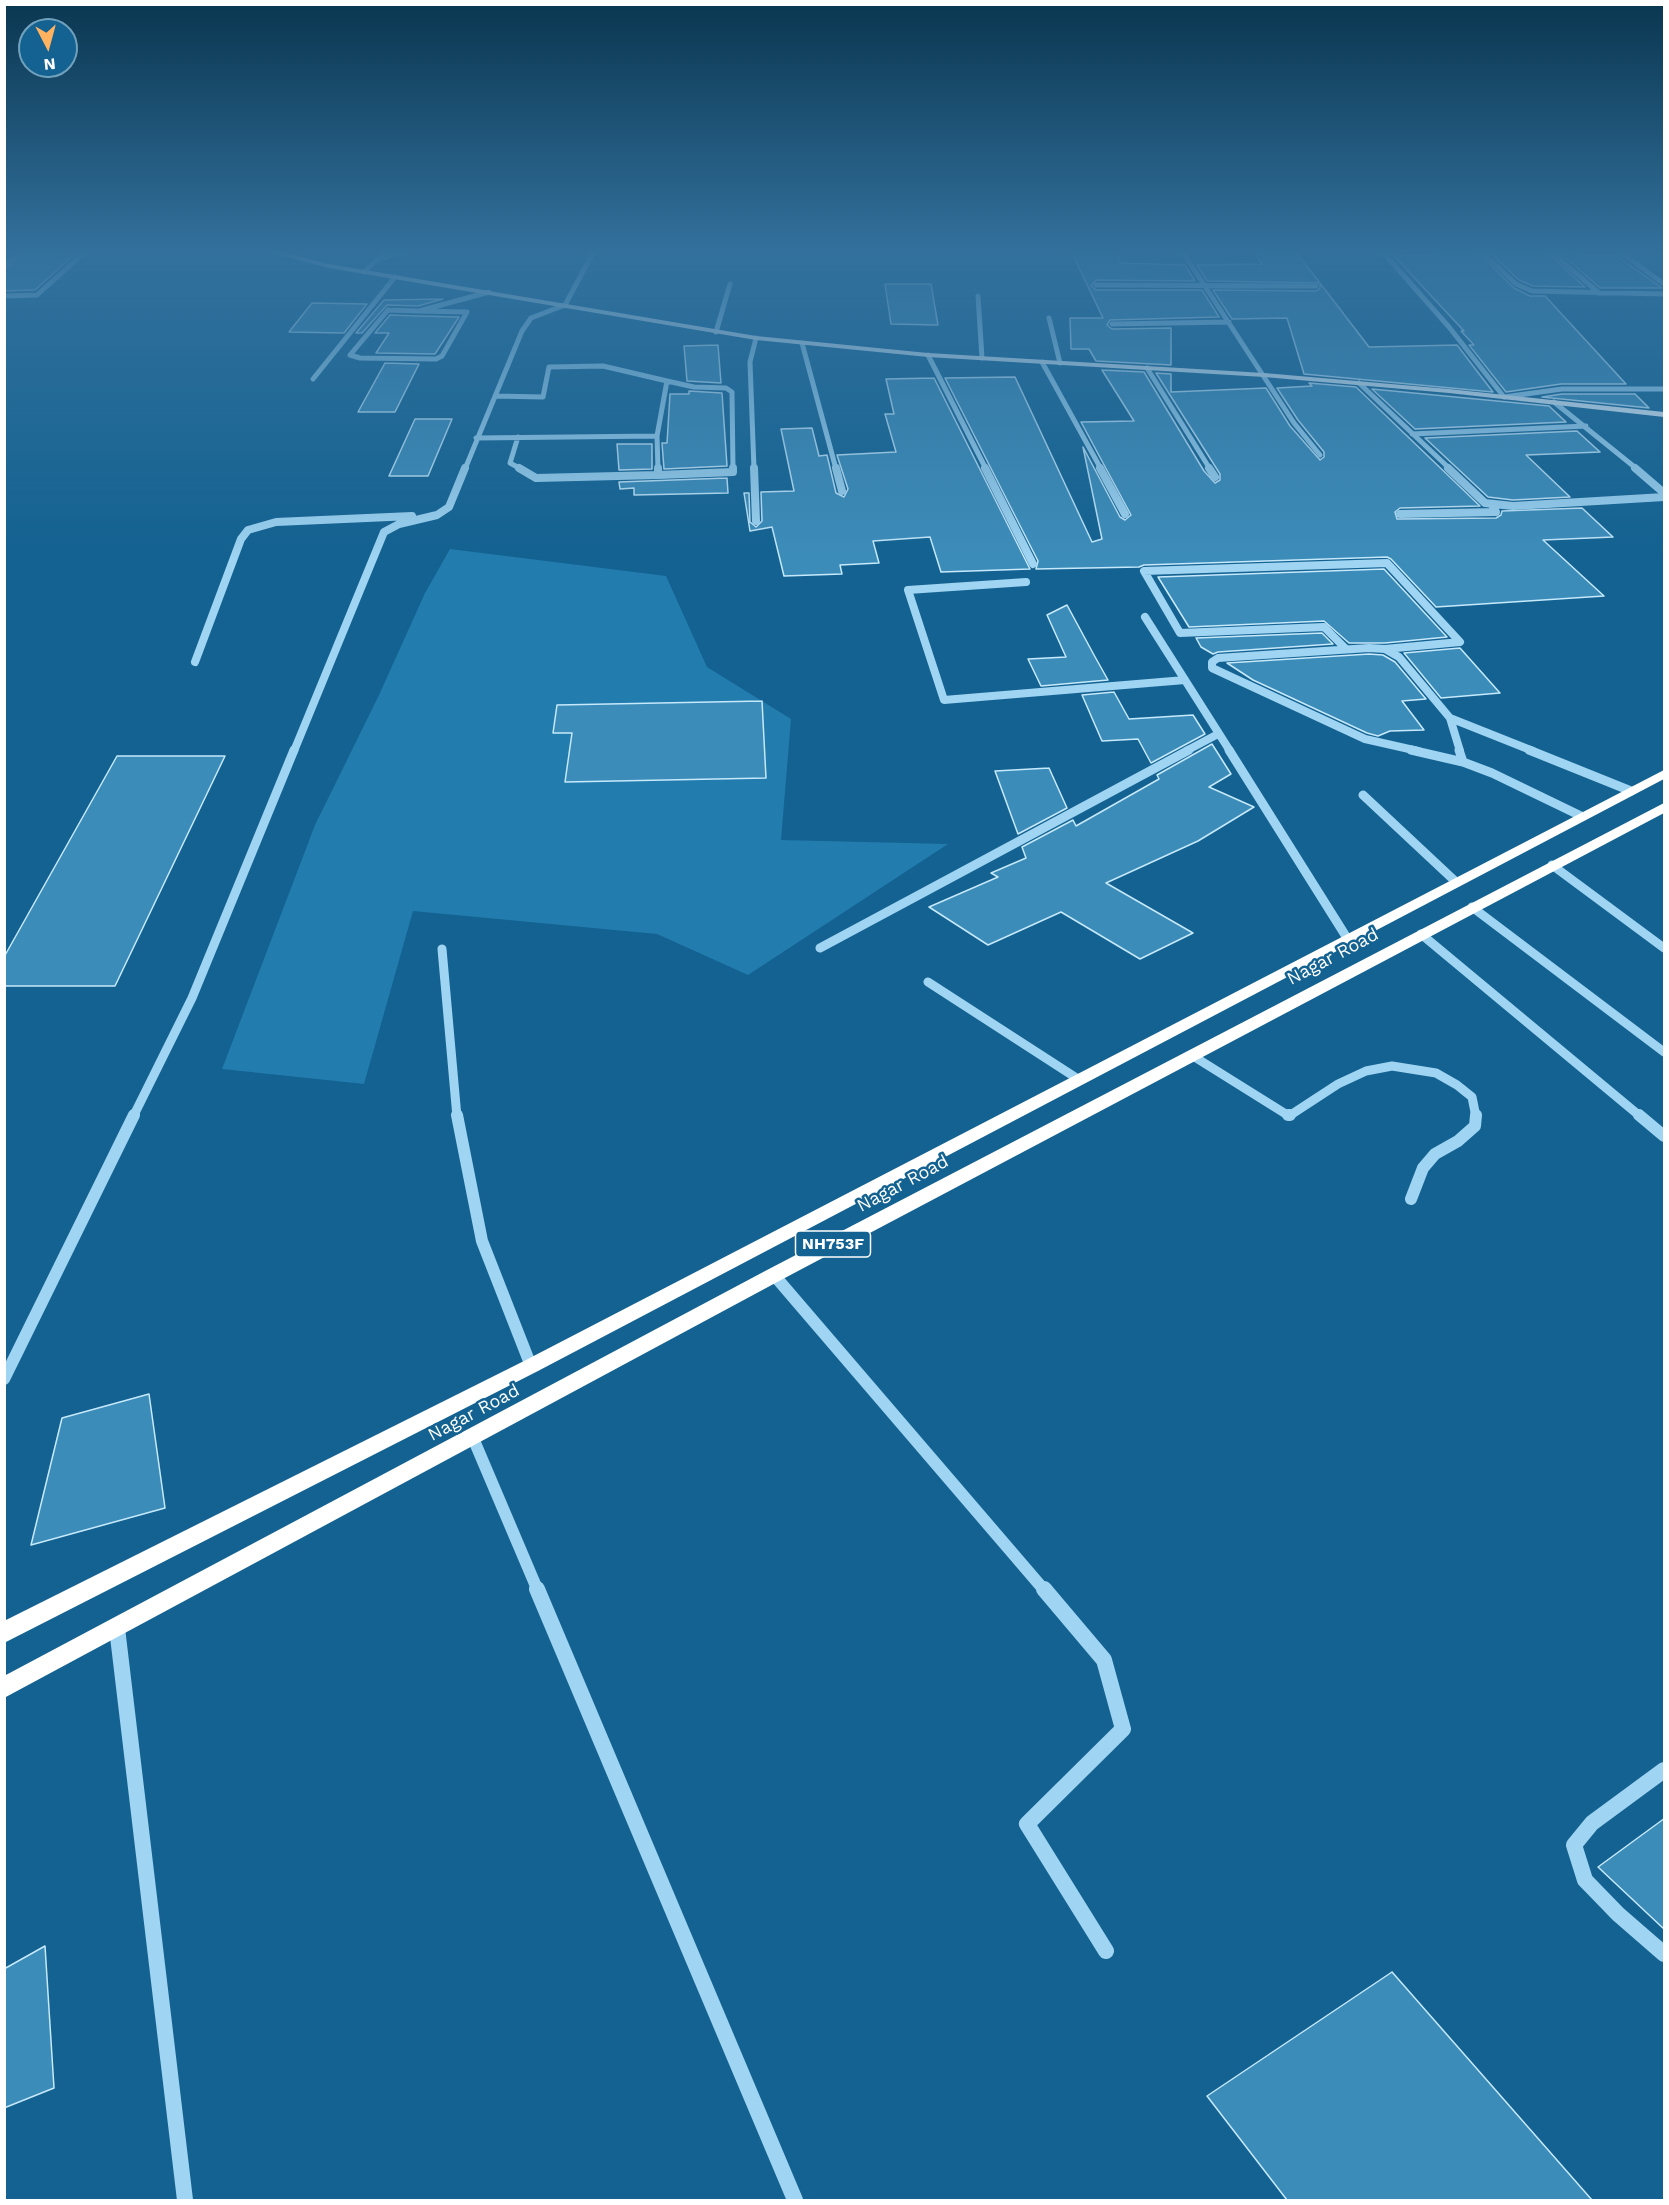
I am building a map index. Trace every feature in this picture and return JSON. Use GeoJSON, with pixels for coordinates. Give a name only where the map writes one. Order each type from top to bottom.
{"type":"FeatureCollection","features":[{"type":"Feature","properties":{"kind":"highway","name":"Nagar Road"},"geometry":{"type":"LineString","coordinates":[[4,1633],[531,1366],[1665,774]]}},
{"type":"Feature","properties":{"kind":"highway","name":"Nagar Road"},"geometry":{"type":"LineString","coordinates":[[4,1688],[774,1275],[1193,1056],[1552,864],[1665,807]]}},
{"type":"Feature","properties":{"kind":"main road"},"geometry":{"type":"LineString","coordinates":[[915,354],[1264,375],[1504,397],[1665,415]]}},
{"type":"Feature","properties":{"kind":"street"},"geometry":{"type":"LineString","coordinates":[[313,379],[333,354]]}},
{"type":"Feature","properties":{"kind":"street"},"geometry":{"type":"LineString","coordinates":[[351,354],[360,358],[436,359],[444,354]]}},
{"type":"Feature","properties":{"kind":"street"},"geometry":{"type":"LineString","coordinates":[[4,1379],[192,998],[384,532],[399,524],[436,515],[449,507],[512,354]]}},
{"type":"Feature","properties":{"kind":"street"},"geometry":{"type":"LineString","coordinates":[[752,354],[750,362],[756,520]]}},
{"type":"Feature","properties":{"kind":"street"},"geometry":{"type":"LineString","coordinates":[[805,354],[842,491]]}},
{"type":"Feature","properties":{"kind":"street"},"geometry":{"type":"LineString","coordinates":[[982,354],[982,358]]}},
{"type":"Feature","properties":{"kind":"street"},"geometry":{"type":"LineString","coordinates":[[1058,354],[1060,363]]}},
{"type":"Feature","properties":{"kind":"street"},"geometry":{"type":"LineString","coordinates":[[1250,354],[1294,423],[1320,455]]}},
{"type":"Feature","properties":{"kind":"street"},"geometry":{"type":"LineString","coordinates":[[1470,354],[1504,397],[1549,390],[1665,389]]}},
{"type":"Feature","properties":{"kind":"street"},"geometry":{"type":"LineString","coordinates":[[928,355],[1033,564]]}},
{"type":"Feature","properties":{"kind":"street"},"geometry":{"type":"LineString","coordinates":[[1042,362],[1125,514]]}},
{"type":"Feature","properties":{"kind":"street"},"geometry":{"type":"LineString","coordinates":[[495,396],[543,397],[549,367],[603,366],[694,387],[726,388],[732,392],[733,472],[536,478],[510,463],[518,437]]}},
{"type":"Feature","properties":{"kind":"street"},"geometry":{"type":"LineString","coordinates":[[1147,368],[1215,477]]}},
{"type":"Feature","properties":{"kind":"street"},"geometry":{"type":"LineString","coordinates":[[658,475],[657,436],[667,381]]}},
{"type":"Feature","properties":{"kind":"street"},"geometry":{"type":"LineString","coordinates":[[1359,383],[1479,498],[1492,505],[1513,506],[1665,495]]}},
{"type":"Feature","properties":{"kind":"street"},"geometry":{"type":"LineString","coordinates":[[1554,402],[1586,426],[1665,495]]}},
{"type":"Feature","properties":{"kind":"street"},"geometry":{"type":"LineString","coordinates":[[1412,434],[1586,426]]}},
{"type":"Feature","properties":{"kind":"street"},"geometry":{"type":"LineString","coordinates":[[476,438],[657,436]]}},
{"type":"Feature","properties":{"kind":"street"},"geometry":{"type":"LineString","coordinates":[[1400,514],[1496,512],[1492,505]]}},
{"type":"Feature","properties":{"kind":"street"},"geometry":{"type":"LineString","coordinates":[[195,662],[241,539],[248,530],[276,522],[436,515]]}},
{"type":"Feature","properties":{"kind":"street"},"geometry":{"type":"LineString","coordinates":[[1346,649],[1324,627],[1180,633],[1144,571],[1387,563],[1460,642],[1385,649],[1346,649],[1218,658],[1212,662],[1212,668],[1365,739],[1463,762],[1492,773],[1581,816]]}},
{"type":"Feature","properties":{"kind":"street"},"geometry":{"type":"LineString","coordinates":[[1026,582],[908,590],[944,700],[1185,680]]}},
{"type":"Feature","properties":{"kind":"street"},"geometry":{"type":"LineString","coordinates":[[1144,617],[1347,938]]}},
{"type":"Feature","properties":{"kind":"street"},"geometry":{"type":"LineString","coordinates":[[1385,649],[1399,657],[1450,718],[1463,762]]}},
{"type":"Feature","properties":{"kind":"street"},"geometry":{"type":"LineString","coordinates":[[1450,718],[1631,791]]}},
{"type":"Feature","properties":{"kind":"street"},"geometry":{"type":"LineString","coordinates":[[820,948],[1218,734]]}},
{"type":"Feature","properties":{"kind":"street"},"geometry":{"type":"LineString","coordinates":[[1363,795],[1456,882]]}},
{"type":"Feature","properties":{"kind":"street"},"geometry":{"type":"LineString","coordinates":[[1552,864],[1665,948]]}},
{"type":"Feature","properties":{"kind":"street"},"geometry":{"type":"LineString","coordinates":[[1472,907],[1665,1052]]}},
{"type":"Feature","properties":{"kind":"street"},"geometry":{"type":"LineString","coordinates":[[1421,934],[1665,1136]]}},
{"type":"Feature","properties":{"kind":"street"},"geometry":{"type":"LineString","coordinates":[[442,950],[457,1120],[482,1241],[531,1366]]}},
{"type":"Feature","properties":{"kind":"street"},"geometry":{"type":"LineString","coordinates":[[928,982],[1077,1079]]}},
{"type":"Feature","properties":{"kind":"street"},"geometry":{"type":"LineString","coordinates":[[1193,1056],[1289,1116],[1338,1084],[1366,1071],[1392,1066],[1436,1073],[1457,1085],[1472,1097],[1476,1111],[1475,1126],[1458,1141],[1435,1154],[1423,1168],[1411,1199]]}},
{"type":"Feature","properties":{"kind":"street"},"geometry":{"type":"LineString","coordinates":[[774,1275],[1104,1660],[1123,1729],[1027,1824],[1106,1951]]}},
{"type":"Feature","properties":{"kind":"street"},"geometry":{"type":"LineString","coordinates":[[473,1438],[795,2200]]}},
{"type":"Feature","properties":{"kind":"street"},"geometry":{"type":"LineString","coordinates":[[117,1628],[185,2200]]}},
{"type":"Feature","properties":{"kind":"street"},"geometry":{"type":"LineString","coordinates":[[1665,1770],[1592,1823],[1574,1845],[1585,1880],[1618,1914],[1665,1954]]}},
{"type":"Feature","properties":{"kind":"shaded area"},"geometry":{"type":"Polygon","coordinates":[[[450,549],[666,576],[707,667],[791,719],[781,840],[948,844],[748,975],[657,934],[413,911],[364,1084],[222,1069],[315,825],[379,695],[425,593],[450,549]]]}},
{"type":"Feature","properties":{"kind":"building"},"geometry":{"type":"Polygon","coordinates":[[[685,354],[719,354],[721,383],[687,381],[685,354]]]}},
{"type":"Feature","properties":{"kind":"building"},"geometry":{"type":"Polygon","coordinates":[[[1092,354],[1171,354],[1171,365],[1096,361],[1092,354]]]}},
{"type":"Feature","properties":{"kind":"building"},"geometry":{"type":"Polygon","coordinates":[[[1298,354],[1464,354],[1493,392],[1304,374],[1298,354]]]}},
{"type":"Feature","properties":{"kind":"building"},"geometry":{"type":"Polygon","coordinates":[[[1476,354],[1598,354],[1626,384],[1561,384],[1506,392],[1476,354]]]}},
{"type":"Feature","properties":{"kind":"building"},"geometry":{"type":"Polygon","coordinates":[[[385,363],[419,364],[395,412],[358,412],[385,363]]]}},
{"type":"Feature","properties":{"kind":"building"},"geometry":{"type":"Polygon","coordinates":[[[1102,370],[1144,372],[1204,471],[1215,483],[1220,480],[1220,474],[1156,373],[1171,374],[1171,392],[1266,388],[1290,426],[1320,460],[1324,457],[1324,452],[1298,420],[1277,388],[1312,386],[1309,383],[1356,387],[1480,506],[1400,508],[1395,512],[1397,519],[1496,518],[1501,515],[1502,511],[1582,508],[1613,537],[1543,540],[1604,596],[1436,607],[1387,557],[1036,569],[1038,561],[945,378],[1015,377],[1092,542],[1102,539],[1083,447],[1120,517],[1125,520],[1131,515],[1081,422],[1134,421],[1102,370]]]}},
{"type":"Feature","properties":{"kind":"building"},"geometry":{"type":"Polygon","coordinates":[[[934,378],[1030,569],[941,572],[930,537],[873,541],[879,563],[840,565],[842,574],[784,576],[772,527],[750,531],[744,493],[749,493],[750,522],[756,527],[762,521],[761,492],[794,491],[781,429],[812,428],[819,456],[827,455],[836,493],[844,497],[848,489],[837,455],[896,452],[885,414],[894,414],[886,379],[934,378]]]}},
{"type":"Feature","properties":{"kind":"building"},"geometry":{"type":"Polygon","coordinates":[[[1372,389],[1549,406],[1566,422],[1415,429],[1372,389]]]}},
{"type":"Feature","properties":{"kind":"building"},"geometry":{"type":"Polygon","coordinates":[[[689,391],[722,393],[727,466],[664,469],[662,443],[667,443],[670,394],[689,394],[689,391]]]}},
{"type":"Feature","properties":{"kind":"building"},"geometry":{"type":"Polygon","coordinates":[[[1562,394],[1635,394],[1649,408],[1542,397],[1562,394]]]}},
{"type":"Feature","properties":{"kind":"building"},"geometry":{"type":"Polygon","coordinates":[[[415,419],[452,419],[428,476],[389,476],[415,419]]]}},
{"type":"Feature","properties":{"kind":"building"},"geometry":{"type":"Polygon","coordinates":[[[1577,431],[1600,452],[1526,455],[1570,497],[1513,500],[1488,497],[1425,438],[1577,431]]]}},
{"type":"Feature","properties":{"kind":"building"},"geometry":{"type":"Polygon","coordinates":[[[617,444],[652,444],[652,469],[619,470],[617,444]]]}},
{"type":"Feature","properties":{"kind":"building"},"geometry":{"type":"Polygon","coordinates":[[[727,478],[728,493],[634,495],[634,488],[620,489],[619,482],[727,478]]]}},
{"type":"Feature","properties":{"kind":"building"},"geometry":{"type":"Polygon","coordinates":[[[1384,569],[1447,637],[1385,643],[1349,643],[1324,621],[1189,627],[1158,577],[1384,569]]]}},
{"type":"Feature","properties":{"kind":"building"},"geometry":{"type":"Polygon","coordinates":[[[1067,605],[1108,680],[1041,686],[1028,659],[1066,657],[1047,615],[1067,605]]]}},
{"type":"Feature","properties":{"kind":"building"},"geometry":{"type":"Polygon","coordinates":[[[1322,633],[1333,644],[1213,654],[1201,647],[1196,638],[1322,633]]]}},
{"type":"Feature","properties":{"kind":"building"},"geometry":{"type":"Polygon","coordinates":[[[1460,648],[1500,693],[1441,698],[1404,653],[1460,648]]]}},
{"type":"Feature","properties":{"kind":"building"},"geometry":{"type":"Polygon","coordinates":[[[1383,655],[1395,662],[1426,699],[1402,701],[1424,730],[1390,731],[1378,736],[1367,733],[1253,680],[1227,663],[1383,655]]]}},
{"type":"Feature","properties":{"kind":"building"},"geometry":{"type":"Polygon","coordinates":[[[1114,692],[1129,719],[1193,715],[1205,734],[1151,763],[1138,739],[1102,741],[1082,695],[1114,692]]]}},
{"type":"Feature","properties":{"kind":"building"},"geometry":{"type":"Polygon","coordinates":[[[762,701],[766,778],[565,782],[572,733],[553,733],[557,705],[762,701]]]}},
{"type":"Feature","properties":{"kind":"building"},"geometry":{"type":"Polygon","coordinates":[[[1212,744],[1231,774],[1209,787],[1254,807],[1198,841],[1106,883],[1193,933],[1140,959],[1061,912],[988,945],[929,907],[998,877],[991,873],[1026,858],[1022,847],[1073,820],[1076,826],[1159,779],[1157,775],[1212,744]]]}},
{"type":"Feature","properties":{"kind":"building"},"geometry":{"type":"Polygon","coordinates":[[[117,756],[225,756],[115,986],[4,986],[4,957],[117,756]]]}},
{"type":"Feature","properties":{"kind":"building"},"geometry":{"type":"Polygon","coordinates":[[[1049,768],[1067,808],[1018,834],[995,771],[1049,768]]]}},
{"type":"Feature","properties":{"kind":"building"},"geometry":{"type":"Polygon","coordinates":[[[149,1394],[165,1508],[31,1545],[62,1418],[149,1394]]]}},
{"type":"Feature","properties":{"kind":"building"},"geometry":{"type":"Polygon","coordinates":[[[1665,1818],[1665,1930],[1598,1867],[1665,1818]]]}},
{"type":"Feature","properties":{"kind":"building"},"geometry":{"type":"Polygon","coordinates":[[[45,1946],[54,2088],[4,2108],[4,1969],[45,1946]]]}},
{"type":"Feature","properties":{"kind":"building"},"geometry":{"type":"Polygon","coordinates":[[[1392,1972],[1592,2200],[1287,2200],[1207,2096],[1392,1972]]]}}]}
